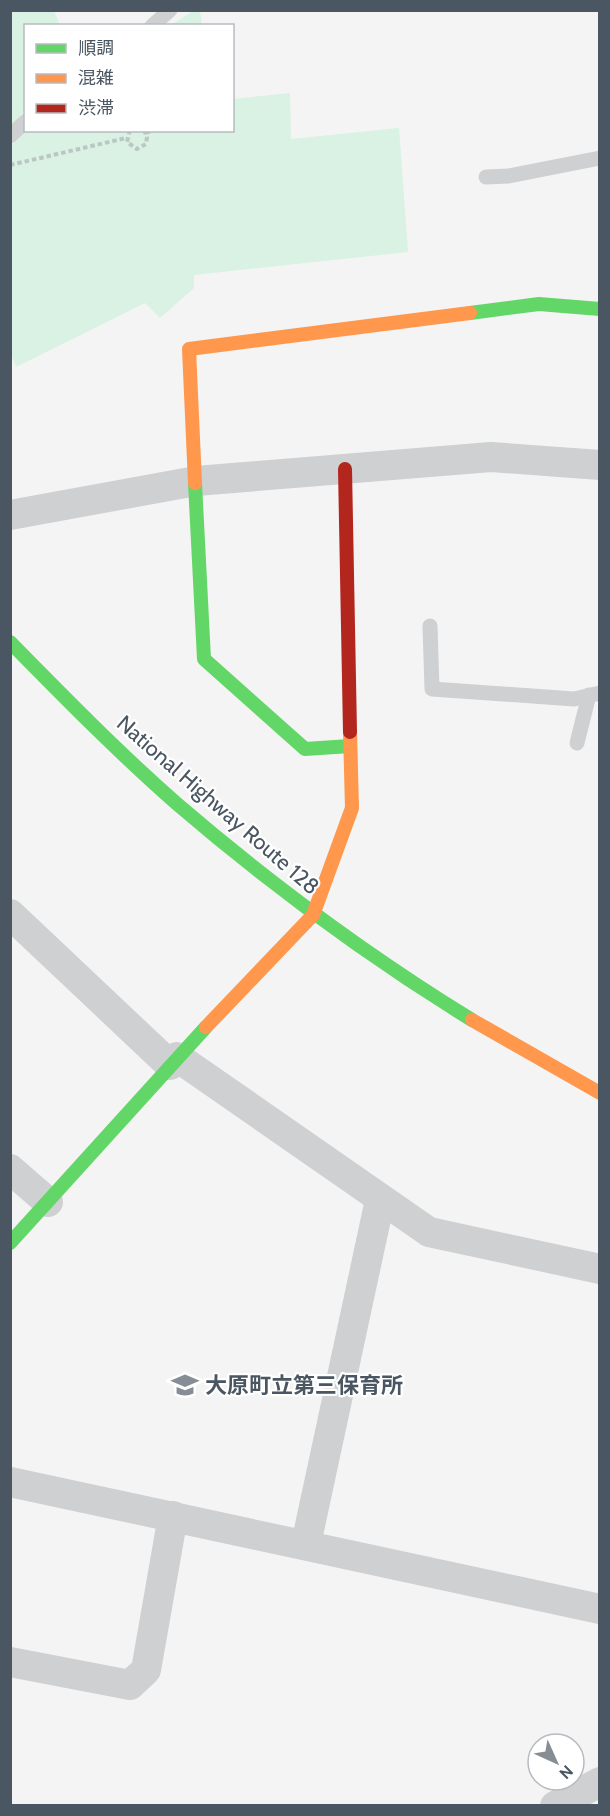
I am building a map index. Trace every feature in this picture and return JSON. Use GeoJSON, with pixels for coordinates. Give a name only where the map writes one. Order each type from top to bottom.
{"type":"FeatureCollection","features":[{"type":"Feature","properties":{"kind":"main road"},"geometry":{"type":"LineString","coordinates":[[350,746],[305,749],[204,659],[189,349],[539,304],[600,309]]}},
{"type":"Feature","properties":{"kind":"main road"},"geometry":{"type":"LineString","coordinates":[[10,1244],[174,1061],[313,915],[352,808],[345,469]]}},
{"type":"Feature","properties":{"kind":"main road","name":"National Highway Route 128"},"geometry":{"type":"LineString","coordinates":[[10,642],[93,725],[199,823],[313,915],[445,1005],[529,1056],[600,1093]]}},
{"type":"Feature","properties":{"kind":"street"},"geometry":{"type":"LineString","coordinates":[[10,515],[196,481],[491,457],[600,465]]}},
{"type":"Feature","properties":{"kind":"street"},"geometry":{"type":"LineString","coordinates":[[10,914],[174,1061],[429,1232],[600,1269]]}},
{"type":"Feature","properties":{"kind":"street"},"geometry":{"type":"LineString","coordinates":[[10,1168],[48,1202]]}},
{"type":"Feature","properties":{"kind":"street"},"geometry":{"type":"LineString","coordinates":[[306,1544],[380,1200]]}},
{"type":"Feature","properties":{"kind":"street"},"geometry":{"type":"LineString","coordinates":[[10,1482],[600,1609]]}},
{"type":"Feature","properties":{"kind":"street"},"geometry":{"type":"LineString","coordinates":[[10,1662],[130,1685],[147,1670],[173,1516]]}},
{"type":"Feature","properties":{"kind":"street"},"geometry":{"type":"LineString","coordinates":[[555,1806],[600,1782]]}},
{"type":"Feature","properties":{"kind":"lane"},"geometry":{"type":"LineString","coordinates":[[154,24],[170,10]]}},
{"type":"Feature","properties":{"kind":"lane"},"geometry":{"type":"LineString","coordinates":[[10,136],[24,123]]}},
{"type":"Feature","properties":{"kind":"lane"},"geometry":{"type":"LineString","coordinates":[[486,177],[509,176],[600,158]]}},
{"type":"Feature","properties":{"kind":"lane"},"geometry":{"type":"LineString","coordinates":[[430,626],[432,689],[574,699],[594,694]]}},
{"type":"Feature","properties":{"kind":"lane"},"geometry":{"type":"LineString","coordinates":[[577,743],[594,694]]}},
{"type":"Feature","properties":{"kind":"path"},"geometry":{"type":"LineString","coordinates":[[126,138],[129,132]]}},
{"type":"Feature","properties":{"kind":"path"},"geometry":{"type":"LineString","coordinates":[[126,138],[131,147],[141,148],[147,140],[145,132]]}},
{"type":"Feature","properties":{"kind":"path"},"geometry":{"type":"LineString","coordinates":[[10,165],[126,138]]}},
{"type":"Feature","properties":{"kind":"green space"},"geometry":{"type":"Polygon","coordinates":[[[11,11],[54,11],[60,24],[24,24],[24,111],[11,126],[11,11]]]}},
{"type":"Feature","properties":{"kind":"green space"},"geometry":{"type":"Polygon","coordinates":[[[193,11],[200,11],[202,24],[173,24],[193,11]]]}},
{"type":"Feature","properties":{"kind":"green space"},"geometry":{"type":"Polygon","coordinates":[[[290,93],[291,139],[399,128],[408,252],[194,275],[194,288],[160,318],[145,303],[16,367],[10,351],[10,147],[24,132],[234,132],[234,99],[290,93]]]}},
{"type":"Feature","properties":{"kind":"traffic: fast"},"geometry":{"type":"LineString","coordinates":[[470,313],[539,304],[600,309]]}},
{"type":"Feature","properties":{"kind":"traffic: fast"},"geometry":{"type":"LineString","coordinates":[[195,483],[204,659],[305,749],[350,746]]}},
{"type":"Feature","properties":{"kind":"traffic: fast"},"geometry":{"type":"LineString","coordinates":[[10,642],[133,764],[211,833],[320,918],[433,996],[472,1020]]}},
{"type":"Feature","properties":{"kind":"traffic: fast"},"geometry":{"type":"LineString","coordinates":[[10,1243],[206,1027]]}},
{"type":"Feature","properties":{"kind":"traffic: slow"},"geometry":{"type":"LineString","coordinates":[[195,483],[189,349],[470,313]]}},
{"type":"Feature","properties":{"kind":"traffic: slow"},"geometry":{"type":"LineString","coordinates":[[206,1027],[313,915],[352,808],[350,732]]}},
{"type":"Feature","properties":{"kind":"traffic: slow"},"geometry":{"type":"LineString","coordinates":[[472,1020],[600,1093]]}},
{"type":"Feature","properties":{"kind":"traffic: jam"},"geometry":{"type":"LineString","coordinates":[[345,469],[350,732]]}},
{"type":"Feature","properties":{"kind":"place","name":"大原町立第三保育所"},"geometry":{"type":"Point","coordinates":[185,1385]}}]}
